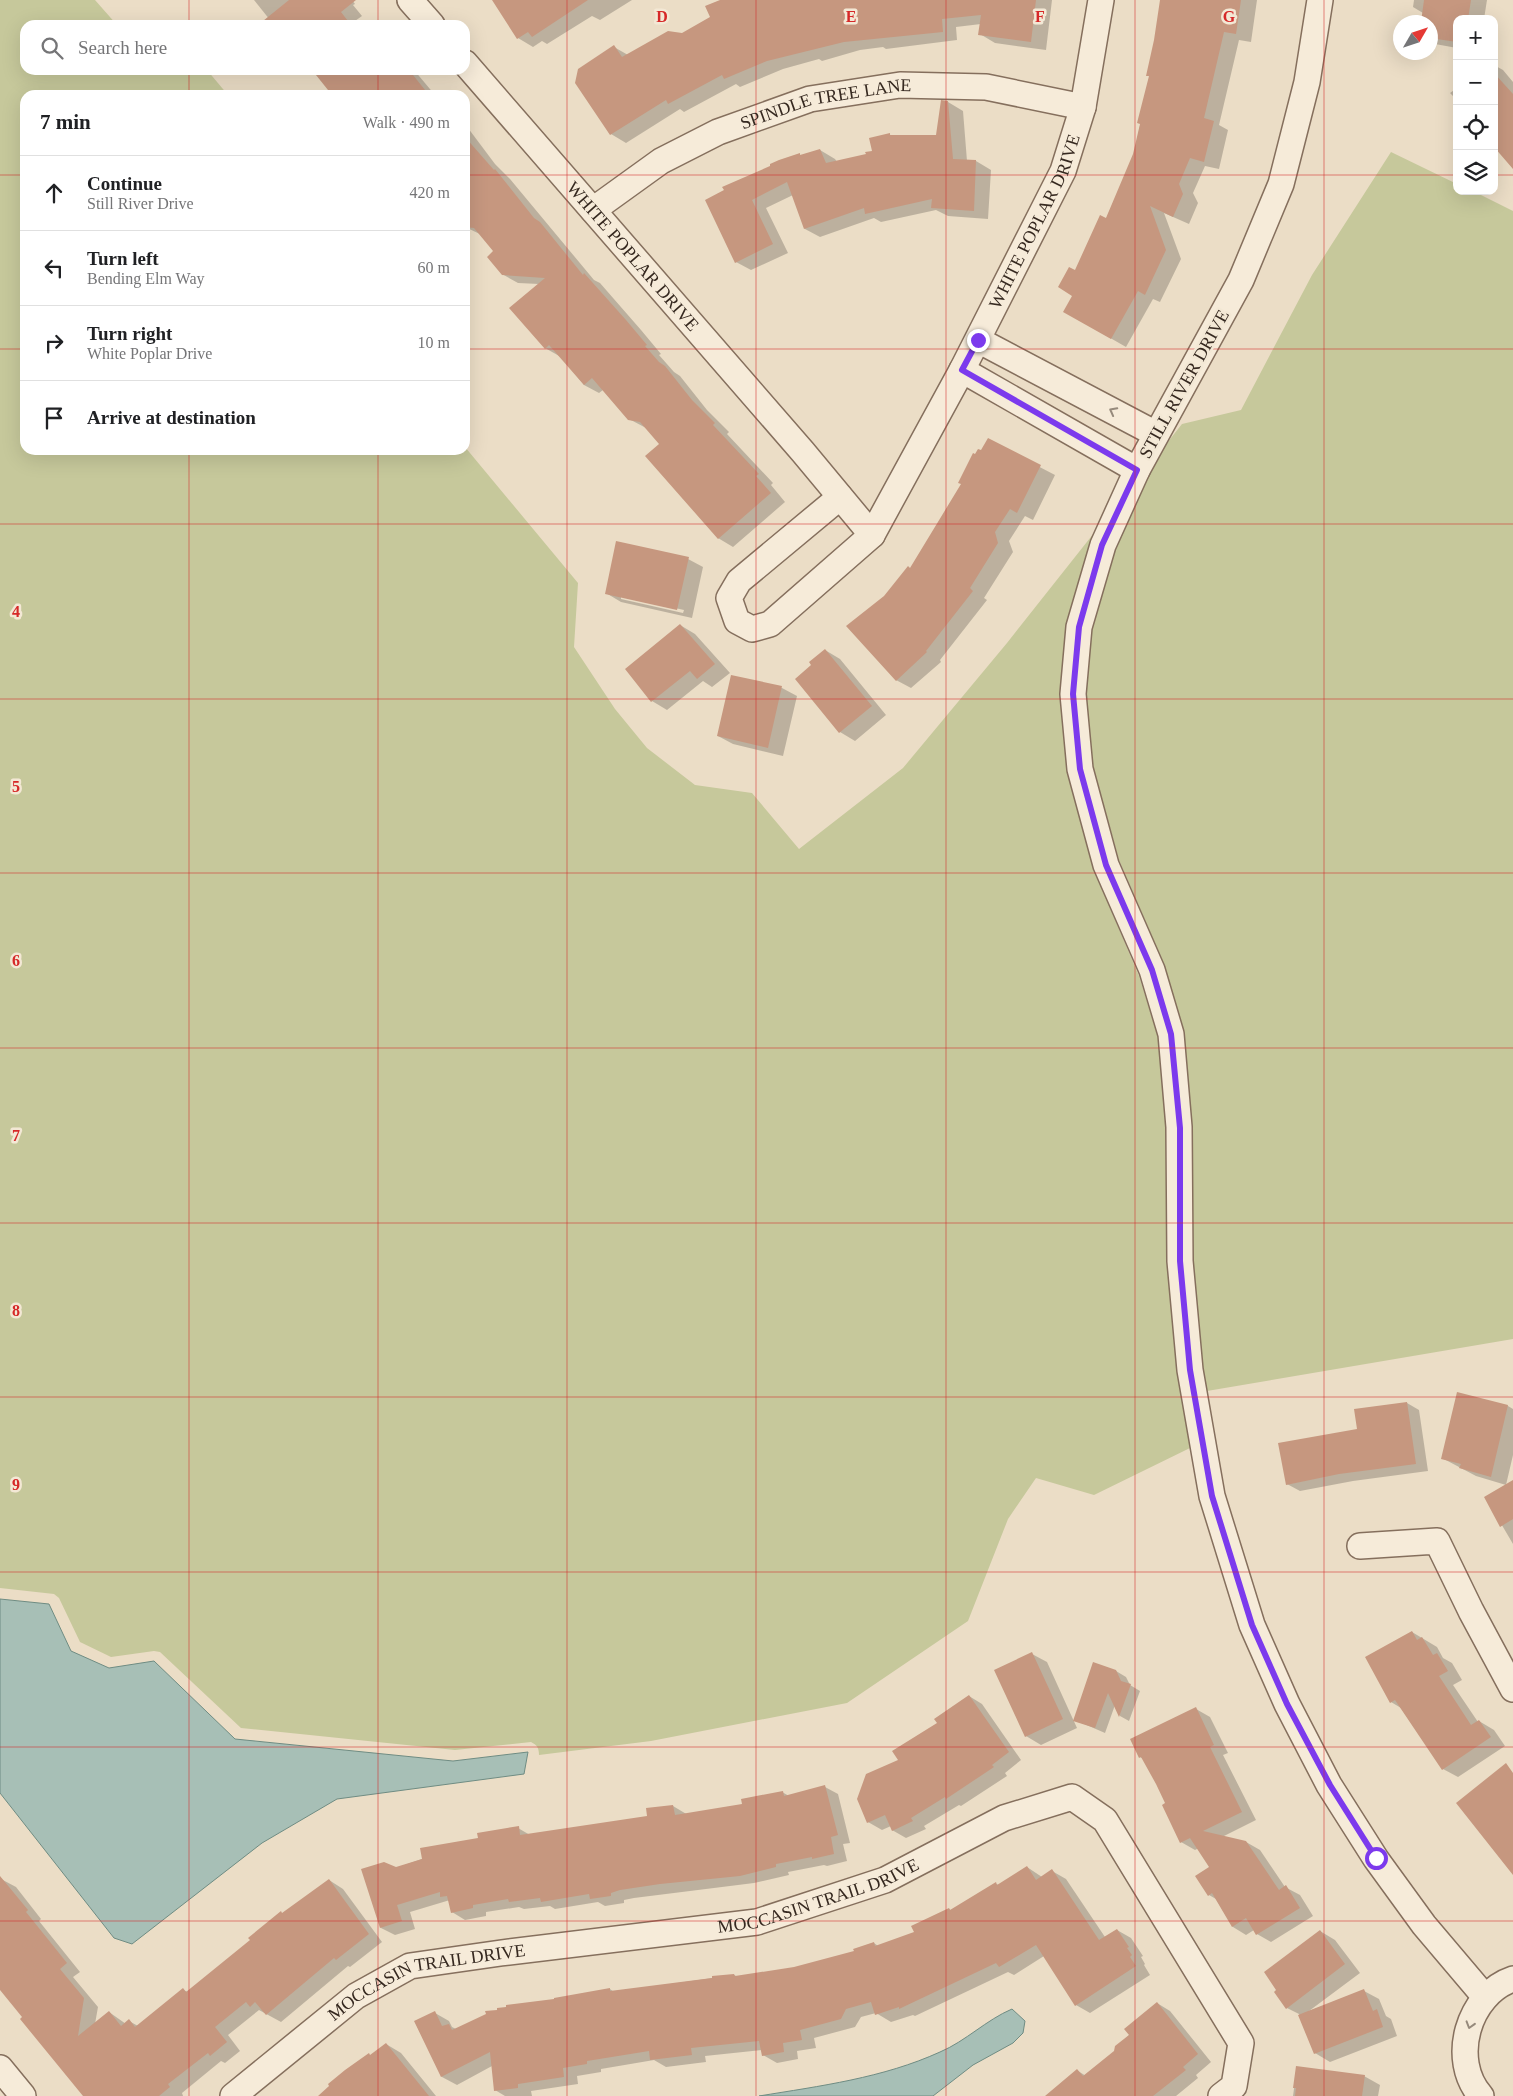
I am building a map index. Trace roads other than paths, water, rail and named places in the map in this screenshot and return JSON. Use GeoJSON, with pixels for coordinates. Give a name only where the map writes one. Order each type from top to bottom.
{"type":"FeatureCollection","features":[{"type":"Feature","properties":{"kind":"street"},"geometry":{"type":"LineString","coordinates":[[410,0],[428,20]]}},
{"type":"Feature","properties":{"kind":"street","name":"WHITE POPLAR DRIVE"},"geometry":{"type":"LineString","coordinates":[[840,497],[739,581],[729,598],[737,622],[752,629],[770,624],[872,534],[978,340],[1063,171],[1083,107],[1101,0]]}},
{"type":"Feature","properties":{"kind":"street","name":"STILL RIVER DRIVE"},"geometry":{"type":"LineString","coordinates":[[1320,0],[1307,82],[1281,184],[1241,280],[1137,470],[1102,545],[1079,627],[1073,694],[1080,769],[1106,865],[1152,970],[1171,1034],[1180,1128],[1180,1261],[1190,1370],[1212,1496],[1252,1625],[1287,1704],[1330,1785],[1376,1858],[1418,1917],[1485,1997]]}},
{"type":"Feature","properties":{"kind":"street","name":"WHITE POPLAR DRIVE"},"geometry":{"type":"LineString","coordinates":[[470,69],[872,534]]}},
{"type":"Feature","properties":{"kind":"street","name":"SPINDLE TREE LANE"},"geometry":{"type":"LineString","coordinates":[[593,210],[661,161],[718,132],[810,99],[900,85],[986,88],[1083,107]]}},
{"type":"Feature","properties":{"kind":"street"},"geometry":{"type":"LineString","coordinates":[[978,340],[1156,434]]}},
{"type":"Feature","properties":{"kind":"street"},"geometry":{"type":"LineString","coordinates":[[962,370],[1137,470]]}},
{"type":"Feature","properties":{"kind":"street"},"geometry":{"type":"LineString","coordinates":[[1060,426],[1077,392]]}},
{"type":"Feature","properties":{"kind":"street"},"geometry":{"type":"LineString","coordinates":[[1360,1546],[1437,1540],[1471,1611],[1513,1689]]}},
{"type":"Feature","properties":{"kind":"street","name":"MOCCASIN TRAIL DRIVE"},"geometry":{"type":"LineString","coordinates":[[233,2096],[356,1996],[410,1966],[757,1922],[885,1880],[1004,1818],[1072,1797],[1105,1820],[1241,2043],[1234,2086],[1221,2096]]}},
{"type":"Feature","properties":{"kind":"street"},"geometry":{"type":"LineString","coordinates":[[1481,2096],[1476,2091],[1467,2067],[1465,2042],[1472,2018],[1485,1997],[1504,1982],[1513,1979]]}},
{"type":"Feature","properties":{"kind":"street"},"geometry":{"type":"LineString","coordinates":[[0,2068],[23,2096]]}}]}
